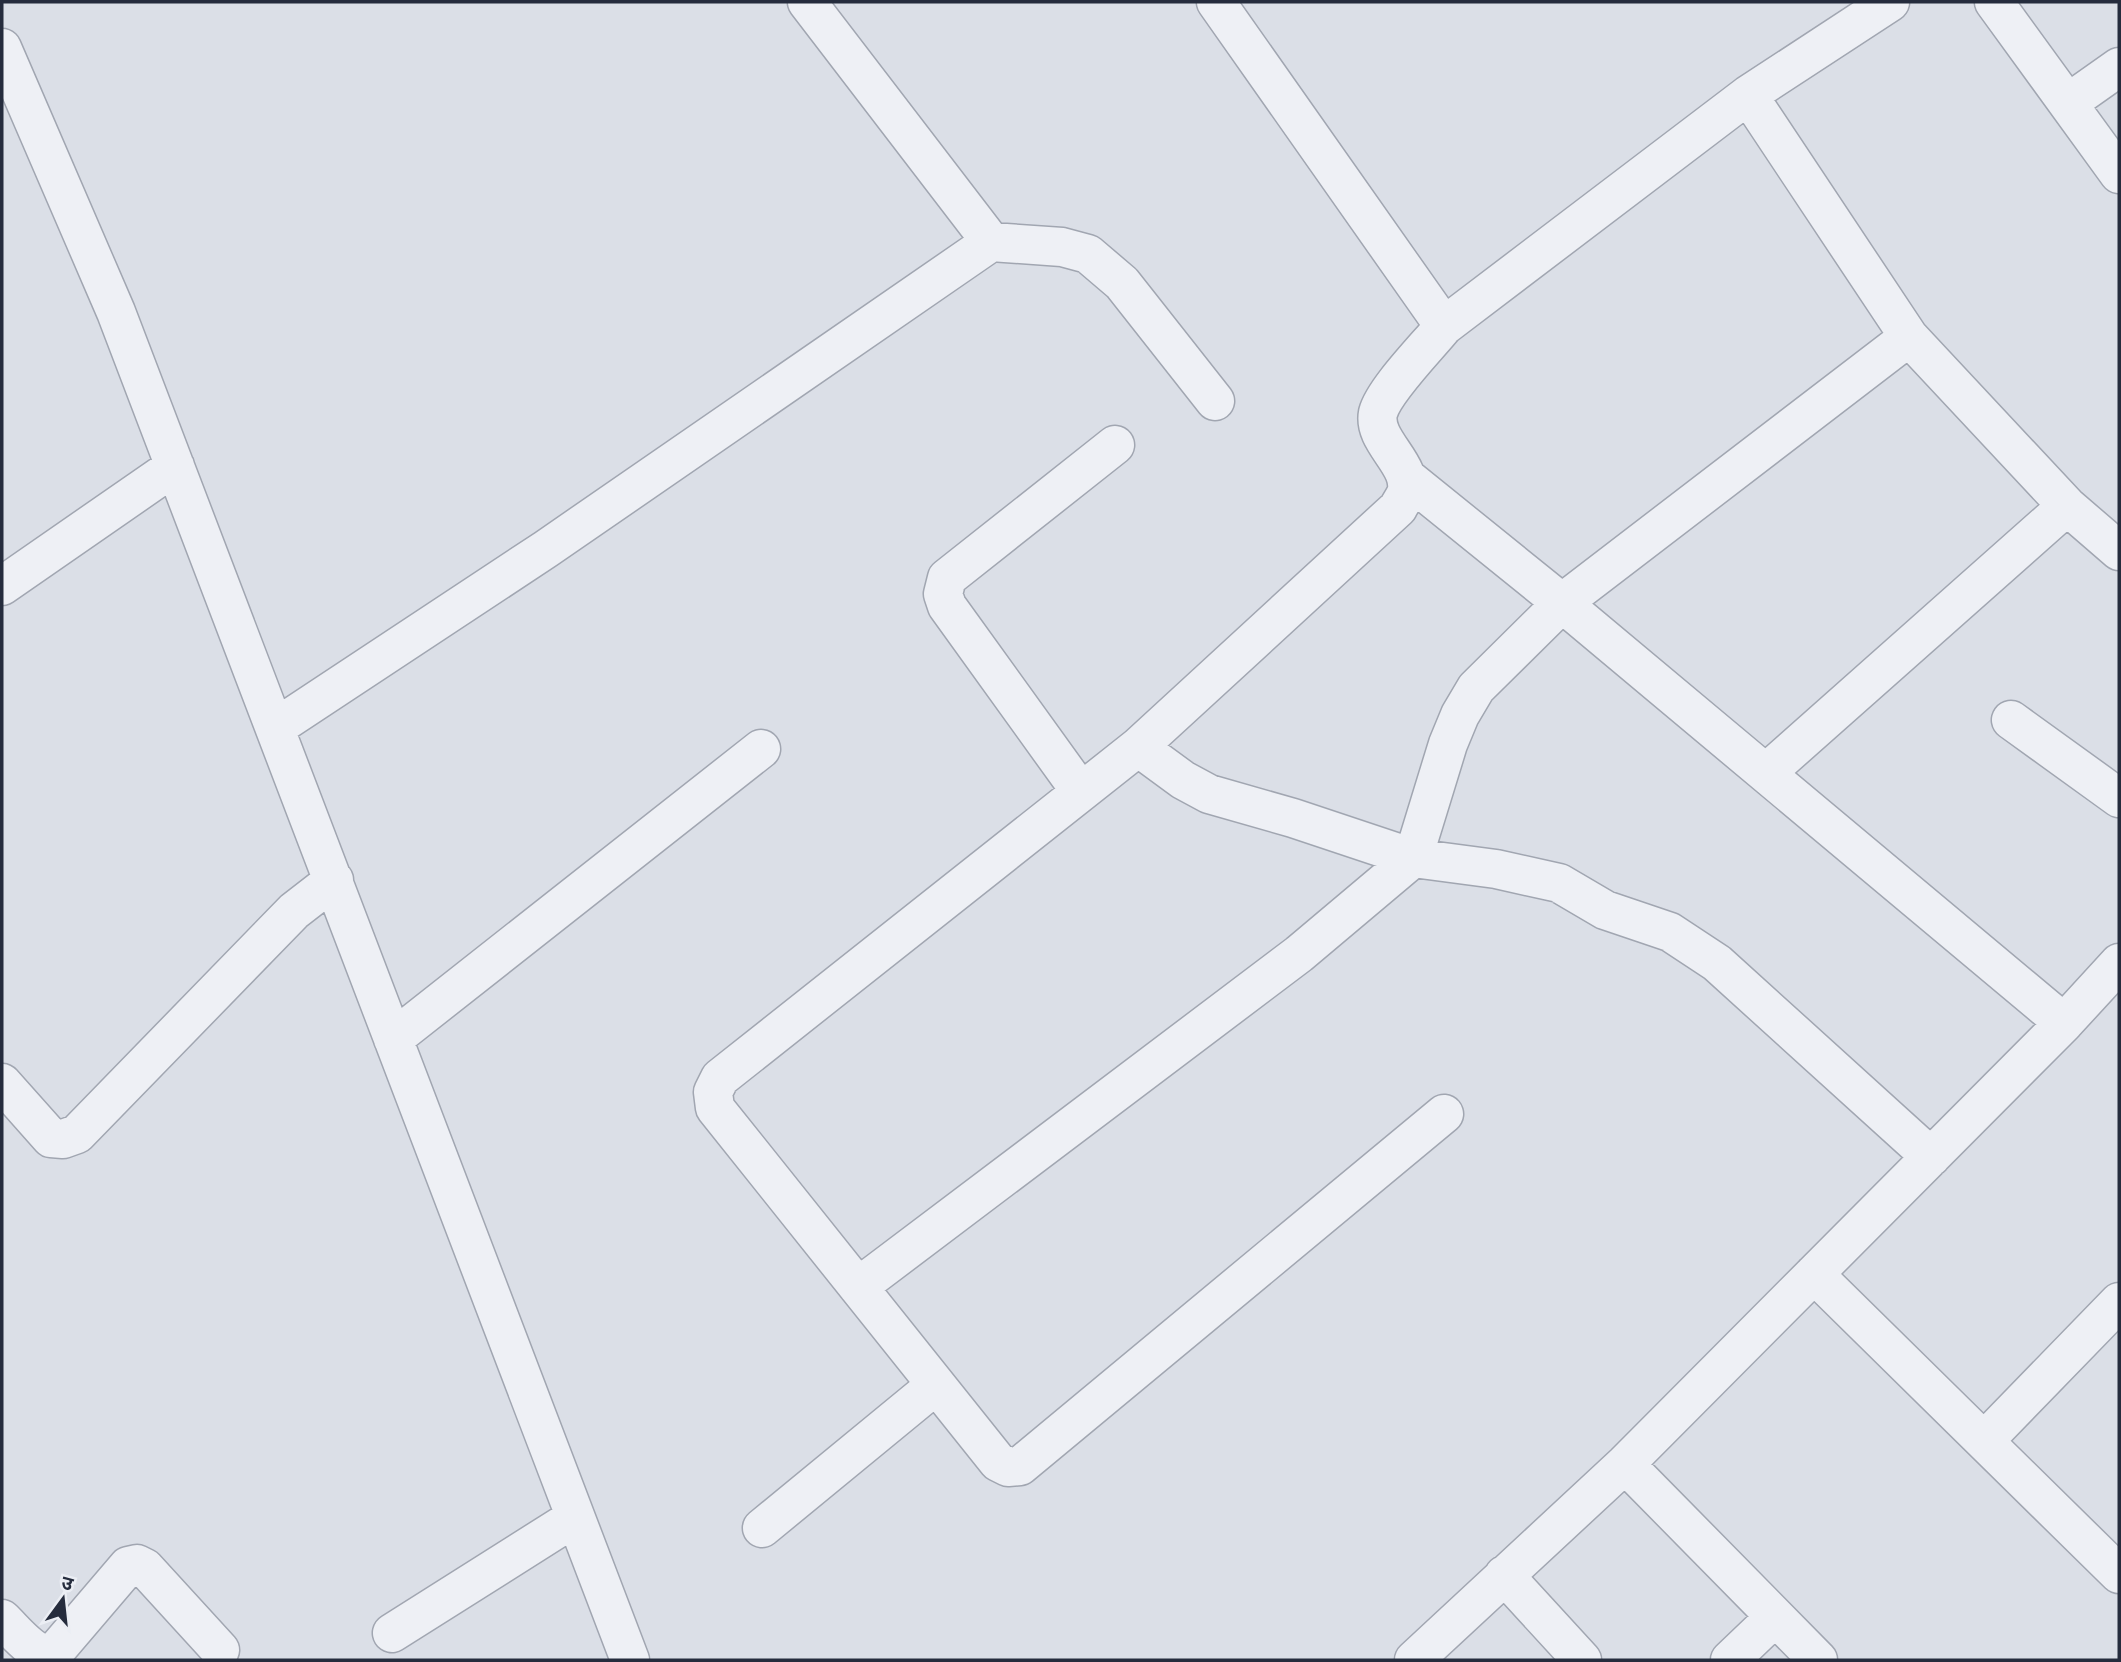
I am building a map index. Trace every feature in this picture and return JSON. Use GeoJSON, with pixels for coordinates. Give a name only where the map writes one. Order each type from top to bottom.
{"type":"FeatureCollection","features":[{"type":"Feature","properties":{"kind":"street"},"geometry":{"type":"LineString","coordinates":[[807,2],[991,242]]}},
{"type":"Feature","properties":{"kind":"street"},"geometry":{"type":"LineString","coordinates":[[1216,2],[1444,326]]}},
{"type":"Feature","properties":{"kind":"street"},"geometry":{"type":"LineString","coordinates":[[1890,2],[1748,95],[1444,326],[1385,397],[1378,413],[1378,425],[1406,477],[1562,603],[2064,1023]]}},
{"type":"Feature","properties":{"kind":"street"},"geometry":{"type":"LineString","coordinates":[[1994,2],[2119,174]]}},
{"type":"Feature","properties":{"kind":"street"},"geometry":{"type":"LineString","coordinates":[[2,48],[116,312],[630,1660]]}},
{"type":"Feature","properties":{"kind":"street"},"geometry":{"type":"LineString","coordinates":[[2068,103],[2119,67]]}},
{"type":"Feature","properties":{"kind":"street"},"geometry":{"type":"LineString","coordinates":[[1748,95],[1909,337],[2067,506],[2119,551]]}},
{"type":"Feature","properties":{"kind":"street"},"geometry":{"type":"LineString","coordinates":[[275,728],[546,549],[991,242],[1062,247],[1088,254],[1122,283],[1214,401]]}},
{"type":"Feature","properties":{"kind":"street"},"geometry":{"type":"LineString","coordinates":[[858,1287],[1299,954],[1413,858],[1448,744],[1460,715],[1476,688],[1562,603],[1909,337]]}},
{"type":"Feature","properties":{"kind":"street"},"geometry":{"type":"LineString","coordinates":[[1081,792],[947,606],[943,594],[947,578],[1115,445]]}},
{"type":"Feature","properties":{"kind":"street"},"geometry":{"type":"LineString","coordinates":[[2,586],[175,466]]}},
{"type":"Feature","properties":{"kind":"street"},"geometry":{"type":"LineString","coordinates":[[1406,477],[1406,492],[1398,508],[1138,747],[720,1078],[713,1092],[715,1108],[998,1462],[1008,1467],[1020,1466],[1444,1114]]}},
{"type":"Feature","properties":{"kind":"street"},"geometry":{"type":"LineString","coordinates":[[1766,773],[2067,506]]}},
{"type":"Feature","properties":{"kind":"street"},"geometry":{"type":"LineString","coordinates":[[2011,720],[2119,798]]}},
{"type":"Feature","properties":{"kind":"street"},"geometry":{"type":"LineString","coordinates":[[1138,747],[1183,780],[1209,794],[1293,818],[1413,858],[1496,869],[1559,883],[1605,910],[1670,932],[1717,963],[1931,1157]]}},
{"type":"Feature","properties":{"kind":"street"},"geometry":{"type":"LineString","coordinates":[[393,1039],[761,750]]}},
{"type":"Feature","properties":{"kind":"street"},"geometry":{"type":"LineString","coordinates":[[2,1083],[51,1138],[63,1139],[77,1134],[285,920],[334,880]]}},
{"type":"Feature","properties":{"kind":"street"},"geometry":{"type":"LineString","coordinates":[[1414,1660],[1625,1464],[2064,1023],[2119,964]]}},
{"type":"Feature","properties":{"kind":"street"},"geometry":{"type":"LineString","coordinates":[[1814,1274],[2119,1574]]}},
{"type":"Feature","properties":{"kind":"street"},"geometry":{"type":"LineString","coordinates":[[1984,1441],[2119,1302]]}},
{"type":"Feature","properties":{"kind":"street"},"geometry":{"type":"LineString","coordinates":[[762,1528],[936,1385]]}},
{"type":"Feature","properties":{"kind":"street"},"geometry":{"type":"LineString","coordinates":[[1625,1464],[1818,1660]]}},
{"type":"Feature","properties":{"kind":"street"},"geometry":{"type":"LineString","coordinates":[[392,1633],[574,1518]]}},
{"type":"Feature","properties":{"kind":"street"},"geometry":{"type":"LineString","coordinates":[[2,1619],[37,1651],[44,1656],[52,1655],[128,1566],[137,1564],[145,1568],[220,1650]]}},
{"type":"Feature","properties":{"kind":"street"},"geometry":{"type":"LineString","coordinates":[[1504,1575],[1582,1660]]}},
{"type":"Feature","properties":{"kind":"street"},"geometry":{"type":"LineString","coordinates":[[1730,1660],[1775,1617]]}}]}
